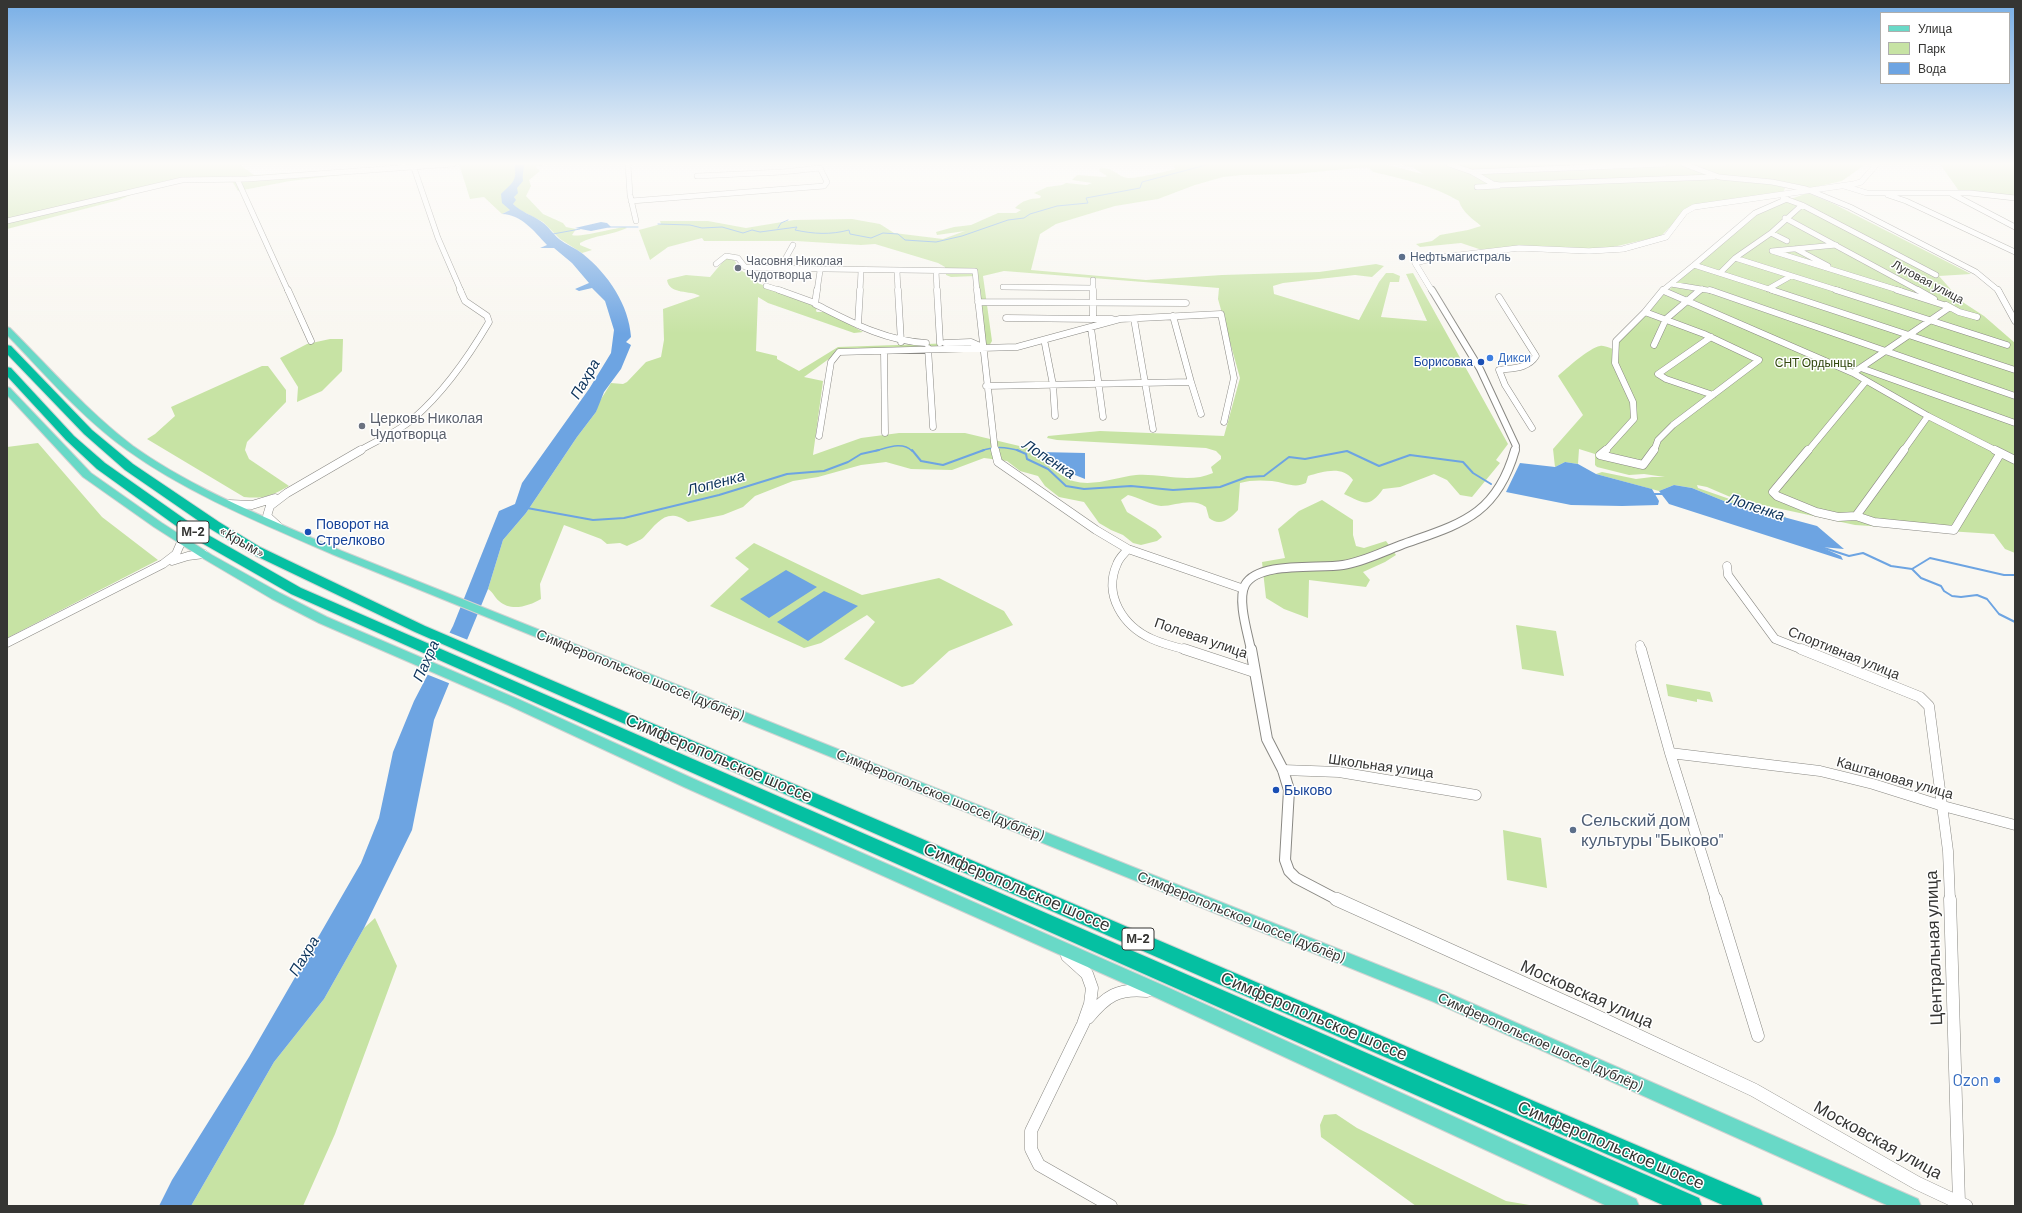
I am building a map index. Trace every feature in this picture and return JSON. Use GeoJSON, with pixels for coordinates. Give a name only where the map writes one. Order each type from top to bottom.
{"type":"FeatureCollection","features":[{"type":"Feature","properties":{"kind":"highway","name":"«Крым»"},"geometry":{"type":"LineString","coordinates":[[7,348],[88,432],[130,467],[214,525],[255,550],[420,629],[518,688]]}},
{"type":"Feature","properties":{"kind":"highway","name":"«Крым»"},"geometry":{"type":"LineString","coordinates":[[7,370],[70,438],[101,466],[198,535],[241,561],[296,591],[410,649]]}},
{"type":"Feature","properties":{"kind":"highway","name":"М-2"},"geometry":{"type":"LineString","coordinates":[[410,649],[518,688]]}},
{"type":"Feature","properties":{"kind":"highway","name":"Симферопольское шоссе"},"geometry":{"type":"LineString","coordinates":[[518,688],[1691,1206]]}},
{"type":"Feature","properties":{"kind":"highway","name":"Симферопольское шоссе"},"geometry":{"type":"LineString","coordinates":[[518,688],[1752,1206]]}},
{"type":"Feature","properties":{"kind":"main road","name":"Симферопольское шоссе (дублёр)"},"geometry":{"type":"LineString","coordinates":[[7,330],[95,419],[130,448],[175,476],[229,504],[281,528],[534,632],[1440,997],[1910,1206]]}},
{"type":"Feature","properties":{"kind":"main road"},"geometry":{"type":"LineString","coordinates":[[7,390],[87,475],[182,540],[234,573],[323,620],[359,637],[410,649]]}},
{"type":"Feature","properties":{"kind":"main road"},"geometry":{"type":"LineString","coordinates":[[518,688],[675,777],[1163,993],[1629,1206]]}},
{"type":"Feature","properties":{"kind":"street"},"geometry":{"type":"LineString","coordinates":[[256,221],[312,341]]}},
{"type":"Feature","properties":{"kind":"street"},"geometry":{"type":"LineString","coordinates":[[281,528],[267,516],[267,511],[274,502],[413,419],[439,392],[474,347],[489,322],[487,316],[465,301],[432,221]]}},
{"type":"Feature","properties":{"kind":"street"},"geometry":{"type":"LineString","coordinates":[[716,264],[726,256],[738,258],[743,265],[748,268],[779,270],[975,271],[994,453],[998,462],[1096,530],[1128,549],[1241,588],[1248,581],[1274,569],[1287,567],[1328,567],[1353,562],[1462,523],[1483,508],[1492,498],[1514,456],[1516,446],[1480,369],[1415,263],[1440,257],[1519,248],[1589,251],[1623,249],[1666,237],[1679,221]]}},
{"type":"Feature","properties":{"kind":"street"},"geometry":{"type":"LineString","coordinates":[[1645,312],[1711,337],[1760,360],[1672,425],[1658,440],[1652,455],[1643,465],[1600,455],[1634,419],[1633,402],[1615,363],[1616,341],[1664,292],[1665,288],[1746,221]]}},
{"type":"Feature","properties":{"kind":"street"},"geometry":{"type":"LineString","coordinates":[[1720,273],[1735,258],[1771,233],[1785,221]]}},
{"type":"Feature","properties":{"kind":"street","name":"Луговая улица"},"geometry":{"type":"LineString","coordinates":[[1790,221],[1950,308],[1977,317]]}},
{"type":"Feature","properties":{"kind":"street"},"geometry":{"type":"LineString","coordinates":[[1832,221],[1936,275]]}},
{"type":"Feature","properties":{"kind":"street"},"geometry":{"type":"LineString","coordinates":[[1876,221],[1976,272],[1997,288],[2015,321]]}},
{"type":"Feature","properties":{"kind":"street"},"geometry":{"type":"LineString","coordinates":[[1948,221],[2015,252]]}},
{"type":"Feature","properties":{"kind":"street"},"geometry":{"type":"LineString","coordinates":[[2003,221],[2015,227]]}},
{"type":"Feature","properties":{"kind":"street"},"geometry":{"type":"LineString","coordinates":[[1771,233],[1787,241]]}},
{"type":"Feature","properties":{"kind":"street"},"geometry":{"type":"LineString","coordinates":[[779,270],[793,245]]}},
{"type":"Feature","properties":{"kind":"street"},"geometry":{"type":"LineString","coordinates":[[1836,245],[1772,251],[1950,308]]}},
{"type":"Feature","properties":{"kind":"street"},"geometry":{"type":"LineString","coordinates":[[1795,248],[1846,275]]}},
{"type":"Feature","properties":{"kind":"street"},"geometry":{"type":"LineString","coordinates":[[1735,258],[2007,346]]}},
{"type":"Feature","properties":{"kind":"street"},"geometry":{"type":"LineString","coordinates":[[1694,265],[2015,370]]}},
{"type":"Feature","properties":{"kind":"street"},"geometry":{"type":"LineString","coordinates":[[815,303],[820,270]]}},
{"type":"Feature","properties":{"kind":"street"},"geometry":{"type":"LineString","coordinates":[[858,325],[861,271]]}},
{"type":"Feature","properties":{"kind":"street"},"geometry":{"type":"LineString","coordinates":[[897,271],[901,342]]}},
{"type":"Feature","properties":{"kind":"street"},"geometry":{"type":"LineString","coordinates":[[936,271],[940,343]]}},
{"type":"Feature","properties":{"kind":"street"},"geometry":{"type":"LineString","coordinates":[[1768,288],[1791,276]]}},
{"type":"Feature","properties":{"kind":"street"},"geometry":{"type":"LineString","coordinates":[[1093,319],[1092,302],[1094,280]]}},
{"type":"Feature","properties":{"kind":"street"},"geometry":{"type":"LineString","coordinates":[[1671,284],[1702,289],[2015,396]]}},
{"type":"Feature","properties":{"kind":"street"},"geometry":{"type":"LineString","coordinates":[[766,286],[815,303],[870,332],[901,342],[971,342],[983,348]]}},
{"type":"Feature","properties":{"kind":"street"},"geometry":{"type":"LineString","coordinates":[[1003,287],[1093,288]]}},
{"type":"Feature","properties":{"kind":"street"},"geometry":{"type":"LineString","coordinates":[[1654,344],[1666,319],[1702,289]]}},
{"type":"Feature","properties":{"kind":"street"},"geometry":{"type":"LineString","coordinates":[[1664,292],[1688,301],[1853,374],[1928,416],[2000,454],[2015,460]]}},
{"type":"Feature","properties":{"kind":"street"},"geometry":{"type":"LineString","coordinates":[[1499,297],[1536,356],[1532,363],[1527,365],[1499,370],[1505,385],[1532,428]]}},
{"type":"Feature","properties":{"kind":"street"},"geometry":{"type":"LineString","coordinates":[[978,302],[1186,303]]}},
{"type":"Feature","properties":{"kind":"street"},"geometry":{"type":"LineString","coordinates":[[1853,374],[1908,335],[1950,308]]}},
{"type":"Feature","properties":{"kind":"street"},"geometry":{"type":"LineString","coordinates":[[1006,318],[1134,319],[1221,314],[1234,378],[1224,422]]}},
{"type":"Feature","properties":{"kind":"street"},"geometry":{"type":"LineString","coordinates":[[1173,316],[1201,414]]}},
{"type":"Feature","properties":{"kind":"street"},"geometry":{"type":"LineString","coordinates":[[819,436],[831,362],[839,352],[928,348],[1018,347],[1120,319]]}},
{"type":"Feature","properties":{"kind":"street"},"geometry":{"type":"LineString","coordinates":[[1134,319],[1153,429]]}},
{"type":"Feature","properties":{"kind":"street"},"geometry":{"type":"LineString","coordinates":[[1091,328],[1104,417]]}},
{"type":"Feature","properties":{"kind":"street"},"geometry":{"type":"LineString","coordinates":[[1711,337],[1658,374],[1666,379],[1713,395]]}},
{"type":"Feature","properties":{"kind":"street"},"geometry":{"type":"LineString","coordinates":[[1045,344],[1053,385],[1055,416]]}},
{"type":"Feature","properties":{"kind":"street"},"geometry":{"type":"LineString","coordinates":[[928,348],[933,427]]}},
{"type":"Feature","properties":{"kind":"street"},"geometry":{"type":"LineString","coordinates":[[884,351],[885,433]]}},
{"type":"Feature","properties":{"kind":"street"},"geometry":{"type":"LineString","coordinates":[[1861,368],[2015,423]]}},
{"type":"Feature","properties":{"kind":"street"},"geometry":{"type":"LineString","coordinates":[[1866,381],[1773,492],[1777,496],[1814,511],[1849,519],[1856,516],[1928,416]]}},
{"type":"Feature","properties":{"kind":"street"},"geometry":{"type":"LineString","coordinates":[[986,386],[1191,382]]}},
{"type":"Feature","properties":{"kind":"street"},"geometry":{"type":"LineString","coordinates":[[1856,516],[1874,522],[1954,530],[2000,454]]}},
{"type":"Feature","properties":{"kind":"street"},"geometry":{"type":"LineString","coordinates":[[229,504],[258,504],[287,493]]}},
{"type":"Feature","properties":{"kind":"street"},"geometry":{"type":"LineString","coordinates":[[7,643],[163,564],[175,556],[182,540]]}},
{"type":"Feature","properties":{"kind":"street","name":"Полевая улица"},"geometry":{"type":"LineString","coordinates":[[1128,549],[1117,562],[1112,581],[1113,601],[1129,624],[1138,632],[1152,639],[1254,672]]}},
{"type":"Feature","properties":{"kind":"street"},"geometry":{"type":"LineString","coordinates":[[163,564],[188,556],[204,554]]}},
{"type":"Feature","properties":{"kind":"street","name":"Спортивная улица"},"geometry":{"type":"LineString","coordinates":[[1727,566],[1728,575],[1775,639],[1920,697]]}},
{"type":"Feature","properties":{"kind":"street","name":"Московская улица"},"geometry":{"type":"LineString","coordinates":[[1241,588],[1240,596],[1266,739],[1283,770],[1289,790],[1285,860],[1289,871],[1296,878],[1350,906],[1587,1012],[1754,1090],[1917,1183],[1963,1205]]}},
{"type":"Feature","properties":{"kind":"street"},"geometry":{"type":"LineString","coordinates":[[1640,645],[1670,753],[1758,1036]]}},
{"type":"Feature","properties":{"kind":"street","name":"Центральная улица"},"geometry":{"type":"LineString","coordinates":[[1920,697],[1926,701],[1929,706],[1948,851],[1963,1205]]}},
{"type":"Feature","properties":{"kind":"street","name":"Каштановая улица"},"geometry":{"type":"LineString","coordinates":[[1670,753],[1820,771],[1874,784],[1943,806],[2015,825]]}},
{"type":"Feature","properties":{"kind":"street","name":"Школьная улица"},"geometry":{"type":"LineString","coordinates":[[1283,770],[1339,772],[1476,795]]}},
{"type":"Feature","properties":{"kind":"street"},"geometry":{"type":"LineString","coordinates":[[1054,946],[1076,962],[1087,974],[1092,988],[1090,1004],[1083,1024],[1030,1131],[1031,1149],[1039,1165],[1111,1206]]}},
{"type":"Feature","properties":{"kind":"street"},"geometry":{"type":"LineString","coordinates":[[1083,1024],[1107,997],[1121,990],[1137,989],[1163,993]]}},
{"type":"Feature","properties":{"kind":"green space"},"geometry":{"type":"Polygon","coordinates":[[[7,221],[39,221],[7,229],[7,221]]]}},
{"type":"Feature","properties":{"kind":"green space"},"geometry":{"type":"Polygon","coordinates":[[[540,221],[558,221],[563,223],[566,227],[576,229],[572,235],[576,236],[625,227],[627,228],[580,243],[580,245],[592,250],[582,253],[560,239],[540,221]]]}},
{"type":"Feature","properties":{"kind":"green space"},"geometry":{"type":"Polygon","coordinates":[[[660,221],[708,221],[746,228],[790,221],[861,221],[880,224],[894,233],[943,239],[965,231],[937,235],[936,232],[954,227],[971,225],[981,221],[1067,221],[1056,224],[1040,234],[1031,270],[1146,280],[1222,275],[1319,272],[1376,264],[1384,266],[1372,277],[1355,275],[1283,283],[1273,286],[1274,294],[1359,320],[1379,282],[1386,273],[1393,273],[1400,276],[1399,282],[1390,282],[1381,317],[1427,321],[1406,274],[1413,273],[1508,444],[1496,460],[1500,463],[1472,497],[1460,495],[1447,480],[1434,474],[1400,487],[1383,489],[1370,502],[1361,502],[1344,494],[1353,480],[1349,475],[1338,471],[1308,476],[1306,483],[1302,485],[1289,485],[1264,480],[1240,483],[1238,510],[1228,519],[1221,522],[1213,521],[1209,518],[1206,507],[1201,504],[1190,502],[1161,506],[1154,505],[1128,495],[1121,500],[1127,512],[1156,530],[1162,537],[1157,541],[1141,545],[1133,543],[1123,535],[1099,523],[1084,502],[1059,497],[1045,486],[1038,476],[1020,471],[1007,461],[984,458],[952,470],[911,469],[886,462],[861,465],[818,477],[793,481],[755,496],[743,507],[723,515],[688,522],[674,516],[663,518],[642,538],[627,546],[620,543],[607,544],[601,539],[564,525],[540,584],[541,599],[526,606],[514,607],[499,601],[488,589],[503,540],[526,513],[577,437],[596,412],[598,404],[611,383],[623,384],[627,382],[646,362],[661,357],[664,340],[663,309],[700,296],[672,288],[667,280],[669,279],[686,275],[710,277],[726,258],[734,260],[742,271],[755,278],[754,280],[760,284],[812,302],[817,307],[817,312],[827,312],[863,332],[854,333],[768,303],[758,297],[756,351],[777,356],[777,359],[799,371],[838,347],[985,342],[976,276],[951,277],[946,275],[945,267],[938,263],[875,244],[861,245],[796,241],[704,241],[702,238],[668,247],[650,260],[639,230],[661,224],[660,221]],[[1004,271],[983,276],[992,341],[989,346],[837,353],[804,377],[823,381],[813,455],[861,438],[899,433],[965,433],[1032,449],[1040,458],[1057,472],[1068,479],[1081,483],[1097,482],[1136,475],[1194,478],[1213,473],[1211,467],[1221,459],[1221,456],[1216,451],[1206,448],[1057,440],[1047,438],[1048,436],[1100,431],[1224,436],[1240,378],[1218,299],[1219,288],[1004,271]]]}},
{"type":"Feature","properties":{"kind":"green space"},"geometry":{"type":"Polygon","coordinates":[[[1474,221],[1676,221],[1661,236],[1600,250],[1482,250],[1461,243],[1420,247],[1416,244],[1432,241],[1440,235],[1481,226],[1474,221]]]}},
{"type":"Feature","properties":{"kind":"green space","name":"СНТ Ордынцы"},"geometry":{"type":"Polygon","coordinates":[[[1747,221],[1867,221],[1971,274],[1939,276],[1961,301],[1984,316],[2015,343],[2015,553],[2005,549],[1994,534],[1855,525],[1735,499],[1707,487],[1697,485],[1698,488],[1741,503],[1783,514],[1787,519],[1724,501],[1692,488],[1674,485],[1659,491],[1596,474],[1602,472],[1636,479],[1665,477],[1644,474],[1629,475],[1597,467],[1595,465],[1595,454],[1579,449],[1578,464],[1565,462],[1555,467],[1553,449],[1583,415],[1558,376],[1590,350],[1600,346],[1613,349],[1644,312],[1747,221]]]}},
{"type":"Feature","properties":{"kind":"green space"},"geometry":{"type":"Polygon","coordinates":[[[330,339],[343,339],[342,371],[322,391],[297,402],[298,387],[280,358],[307,344],[330,339]]]}},
{"type":"Feature","properties":{"kind":"green space"},"geometry":{"type":"Polygon","coordinates":[[[262,366],[268,366],[286,390],[286,402],[247,442],[245,450],[249,459],[289,486],[267,496],[257,498],[244,497],[147,439],[155,434],[175,416],[171,407],[262,366]]]}},
{"type":"Feature","properties":{"kind":"green space"},"geometry":{"type":"Polygon","coordinates":[[[38,443],[102,517],[158,560],[7,638],[7,447],[38,443]]]}},
{"type":"Feature","properties":{"kind":"green space"},"geometry":{"type":"Polygon","coordinates":[[[1322,500],[1353,520],[1353,535],[1356,546],[1364,548],[1386,541],[1396,555],[1363,572],[1370,580],[1366,587],[1309,580],[1308,618],[1284,609],[1266,598],[1262,562],[1285,558],[1278,529],[1299,511],[1322,500]]]}},
{"type":"Feature","properties":{"kind":"green space"},"geometry":{"type":"Polygon","coordinates":[[[754,543],[862,595],[939,578],[1004,611],[1013,625],[949,651],[913,684],[902,687],[844,659],[875,622],[867,615],[821,643],[804,648],[710,606],[749,569],[735,558],[754,543]]]}},
{"type":"Feature","properties":{"kind":"green space"},"geometry":{"type":"Polygon","coordinates":[[[1516,625],[1556,631],[1564,676],[1522,669],[1516,625]]]}},
{"type":"Feature","properties":{"kind":"green space"},"geometry":{"type":"Polygon","coordinates":[[[1666,684],[1710,692],[1713,702],[1697,699],[1697,702],[1668,696],[1666,684]]]}},
{"type":"Feature","properties":{"kind":"green space"},"geometry":{"type":"Polygon","coordinates":[[[1503,830],[1541,838],[1547,888],[1507,880],[1503,830]]]}},
{"type":"Feature","properties":{"kind":"green space"},"geometry":{"type":"Polygon","coordinates":[[[375,918],[397,966],[335,1134],[303,1206],[191,1206],[274,1062],[324,999],[364,928],[375,918]]]}},
{"type":"Feature","properties":{"kind":"green space"},"geometry":{"type":"Polygon","coordinates":[[[1336,1114],[1357,1128],[1506,1201],[1535,1206],[1416,1206],[1321,1137],[1320,1125],[1324,1115],[1336,1114]]]}},
{"type":"Feature","properties":{"kind":"water"},"geometry":{"type":"Polygon","coordinates":[[[522,221],[539,221],[559,239],[580,252],[601,271],[616,291],[622,302],[631,337],[626,342],[631,345],[621,369],[604,392],[596,412],[577,437],[526,513],[503,540],[488,589],[434,720],[412,830],[364,928],[324,999],[274,1062],[191,1206],[159,1206],[172,1180],[249,1057],[361,863],[379,818],[393,752],[414,701],[453,626],[499,511],[515,504],[522,483],[589,389],[611,353],[614,330],[605,301],[592,288],[579,291],[575,289],[589,283],[572,263],[554,248],[540,248],[547,245],[522,221]]]}},
{"type":"Feature","properties":{"kind":"water"},"geometry":{"type":"Polygon","coordinates":[[[601,222],[607,223],[611,227],[591,231],[575,228],[601,222]]]}},
{"type":"Feature","properties":{"kind":"water"},"geometry":{"type":"Polygon","coordinates":[[[1039,452],[1085,453],[1085,479],[1070,473],[1066,468],[1044,458],[1039,452]]]}},
{"type":"Feature","properties":{"kind":"water"},"geometry":{"type":"Polygon","coordinates":[[[1565,462],[1578,464],[1596,474],[1652,489],[1659,501],[1658,505],[1571,505],[1506,492],[1520,463],[1555,467],[1565,462]]]}},
{"type":"Feature","properties":{"kind":"water"},"geometry":{"type":"Polygon","coordinates":[[[1674,485],[1692,488],[1724,501],[1817,526],[1844,549],[1821,547],[1841,556],[1843,560],[1669,504],[1659,491],[1674,485]]]}},
{"type":"Feature","properties":{"kind":"water"},"geometry":{"type":"Polygon","coordinates":[[[786,570],[817,587],[769,618],[740,599],[786,570]]]}},
{"type":"Feature","properties":{"kind":"water"},"geometry":{"type":"Polygon","coordinates":[[[824,591],[858,606],[808,641],[777,622],[824,591]]]}},
{"type":"Feature","properties":{"kind":"pier"},"geometry":{"type":"Polygon","coordinates":[[[448,632],[468,640],[451,684],[426,674],[448,632]]]}},
{"type":"Feature","properties":{"kind":"waterway"},"geometry":{"type":"LineString","coordinates":[[778,228],[781,223],[787,221]]}},
{"type":"Feature","properties":{"kind":"waterway"},"geometry":{"type":"LineString","coordinates":[[658,224],[690,225],[702,228],[722,227],[743,233],[752,230],[760,232],[797,227],[795,230],[815,233],[835,233],[849,230],[850,234],[871,238],[883,233],[898,234],[905,240],[936,242],[962,236],[1006,221]]}},
{"type":"Feature","properties":{"kind":"waterway"},"geometry":{"type":"LineString","coordinates":[[608,227],[638,227]]}},
{"type":"Feature","properties":{"kind":"waterway"},"geometry":{"type":"LineString","coordinates":[[553,234],[580,229]]}},
{"type":"Feature","properties":{"kind":"waterway","name":"Лопенка"},"geometry":{"type":"LineString","coordinates":[[877,450],[889,447],[904,446],[912,451]]}},
{"type":"Feature","properties":{"kind":"waterway","name":"Лопенка"},"geometry":{"type":"LineString","coordinates":[[984,450],[990,448],[1000,448],[1018,451]]}},
{"type":"Feature","properties":{"kind":"waterway","name":"Лопенка"},"geometry":{"type":"LineString","coordinates":[[527,508],[593,520],[624,518],[719,495],[787,474],[824,471],[848,462],[861,454],[877,450]]}},
{"type":"Feature","properties":{"kind":"waterway","name":"Лопенка"},"geometry":{"type":"LineString","coordinates":[[912,450],[921,461],[943,465],[984,450]]}},
{"type":"Feature","properties":{"kind":"waterway","name":"Лопенка"},"geometry":{"type":"LineString","coordinates":[[1018,451],[1026,454],[1027,459],[1048,469],[1066,486],[1084,489],[1131,486],[1173,490],[1220,487],[1247,477],[1264,476],[1289,457],[1305,459],[1347,451],[1379,466],[1410,455],[1463,462],[1473,473],[1491,484]]}},
{"type":"Feature","properties":{"kind":"waterway","name":"Лопенка"},"geometry":{"type":"LineString","coordinates":[[1653,494],[1663,494]]}},
{"type":"Feature","properties":{"kind":"waterway","name":"Лопенка"},"geometry":{"type":"LineString","coordinates":[[1818,546],[1849,556],[1863,553],[1891,566],[1912,569]]}},
{"type":"Feature","properties":{"kind":"waterway"},"geometry":{"type":"LineString","coordinates":[[1912,569],[1930,558],[2004,575],[2015,575]]}},
{"type":"Feature","properties":{"kind":"waterway","name":"Лопенка"},"geometry":{"type":"LineString","coordinates":[[1912,569],[1921,578],[1941,586],[1944,591],[1952,596],[1961,597],[1977,595],[1987,599],[1999,614],[2015,622]]}},
{"type":"Feature","properties":{"kind":"place","name":"Нефтьмагистраль"},"geometry":{"type":"Point","coordinates":[1402,257]}},
{"type":"Feature","properties":{"kind":"place","name":"Часовня Николая Чудотворца"},"geometry":{"type":"Point","coordinates":[738,268]}},
{"type":"Feature","properties":{"kind":"place","name":"Дикси"},"geometry":{"type":"Point","coordinates":[1490,358]}},
{"type":"Feature","properties":{"kind":"place","name":"Борисовка"},"geometry":{"type":"Point","coordinates":[1481,362]}},
{"type":"Feature","properties":{"kind":"place","name":"Церковь Николая Чудотворца"},"geometry":{"type":"Point","coordinates":[362,426]}},
{"type":"Feature","properties":{"kind":"place","name":"Поворот на Стрелково"},"geometry":{"type":"Point","coordinates":[308,532]}},
{"type":"Feature","properties":{"kind":"place","name":"Быково"},"geometry":{"type":"Point","coordinates":[1276,790]}},
{"type":"Feature","properties":{"kind":"place","name":"Сельский дом культуры \"Быково\""},"geometry":{"type":"Point","coordinates":[1573,830]}},
{"type":"Feature","properties":{"kind":"place","name":"Ozon"},"geometry":{"type":"Point","coordinates":[1997,1080]}},
{"type":"Feature","properties":{"kind":"water label","name":"Пахра"},"geometry":{"type":"Point","coordinates":[585,379]}},
{"type":"Feature","properties":{"kind":"water label","name":"Пахра"},"geometry":{"type":"Point","coordinates":[426,661]}},
{"type":"Feature","properties":{"kind":"water label","name":"Пахра"},"geometry":{"type":"Point","coordinates":[304,956]}}]}
